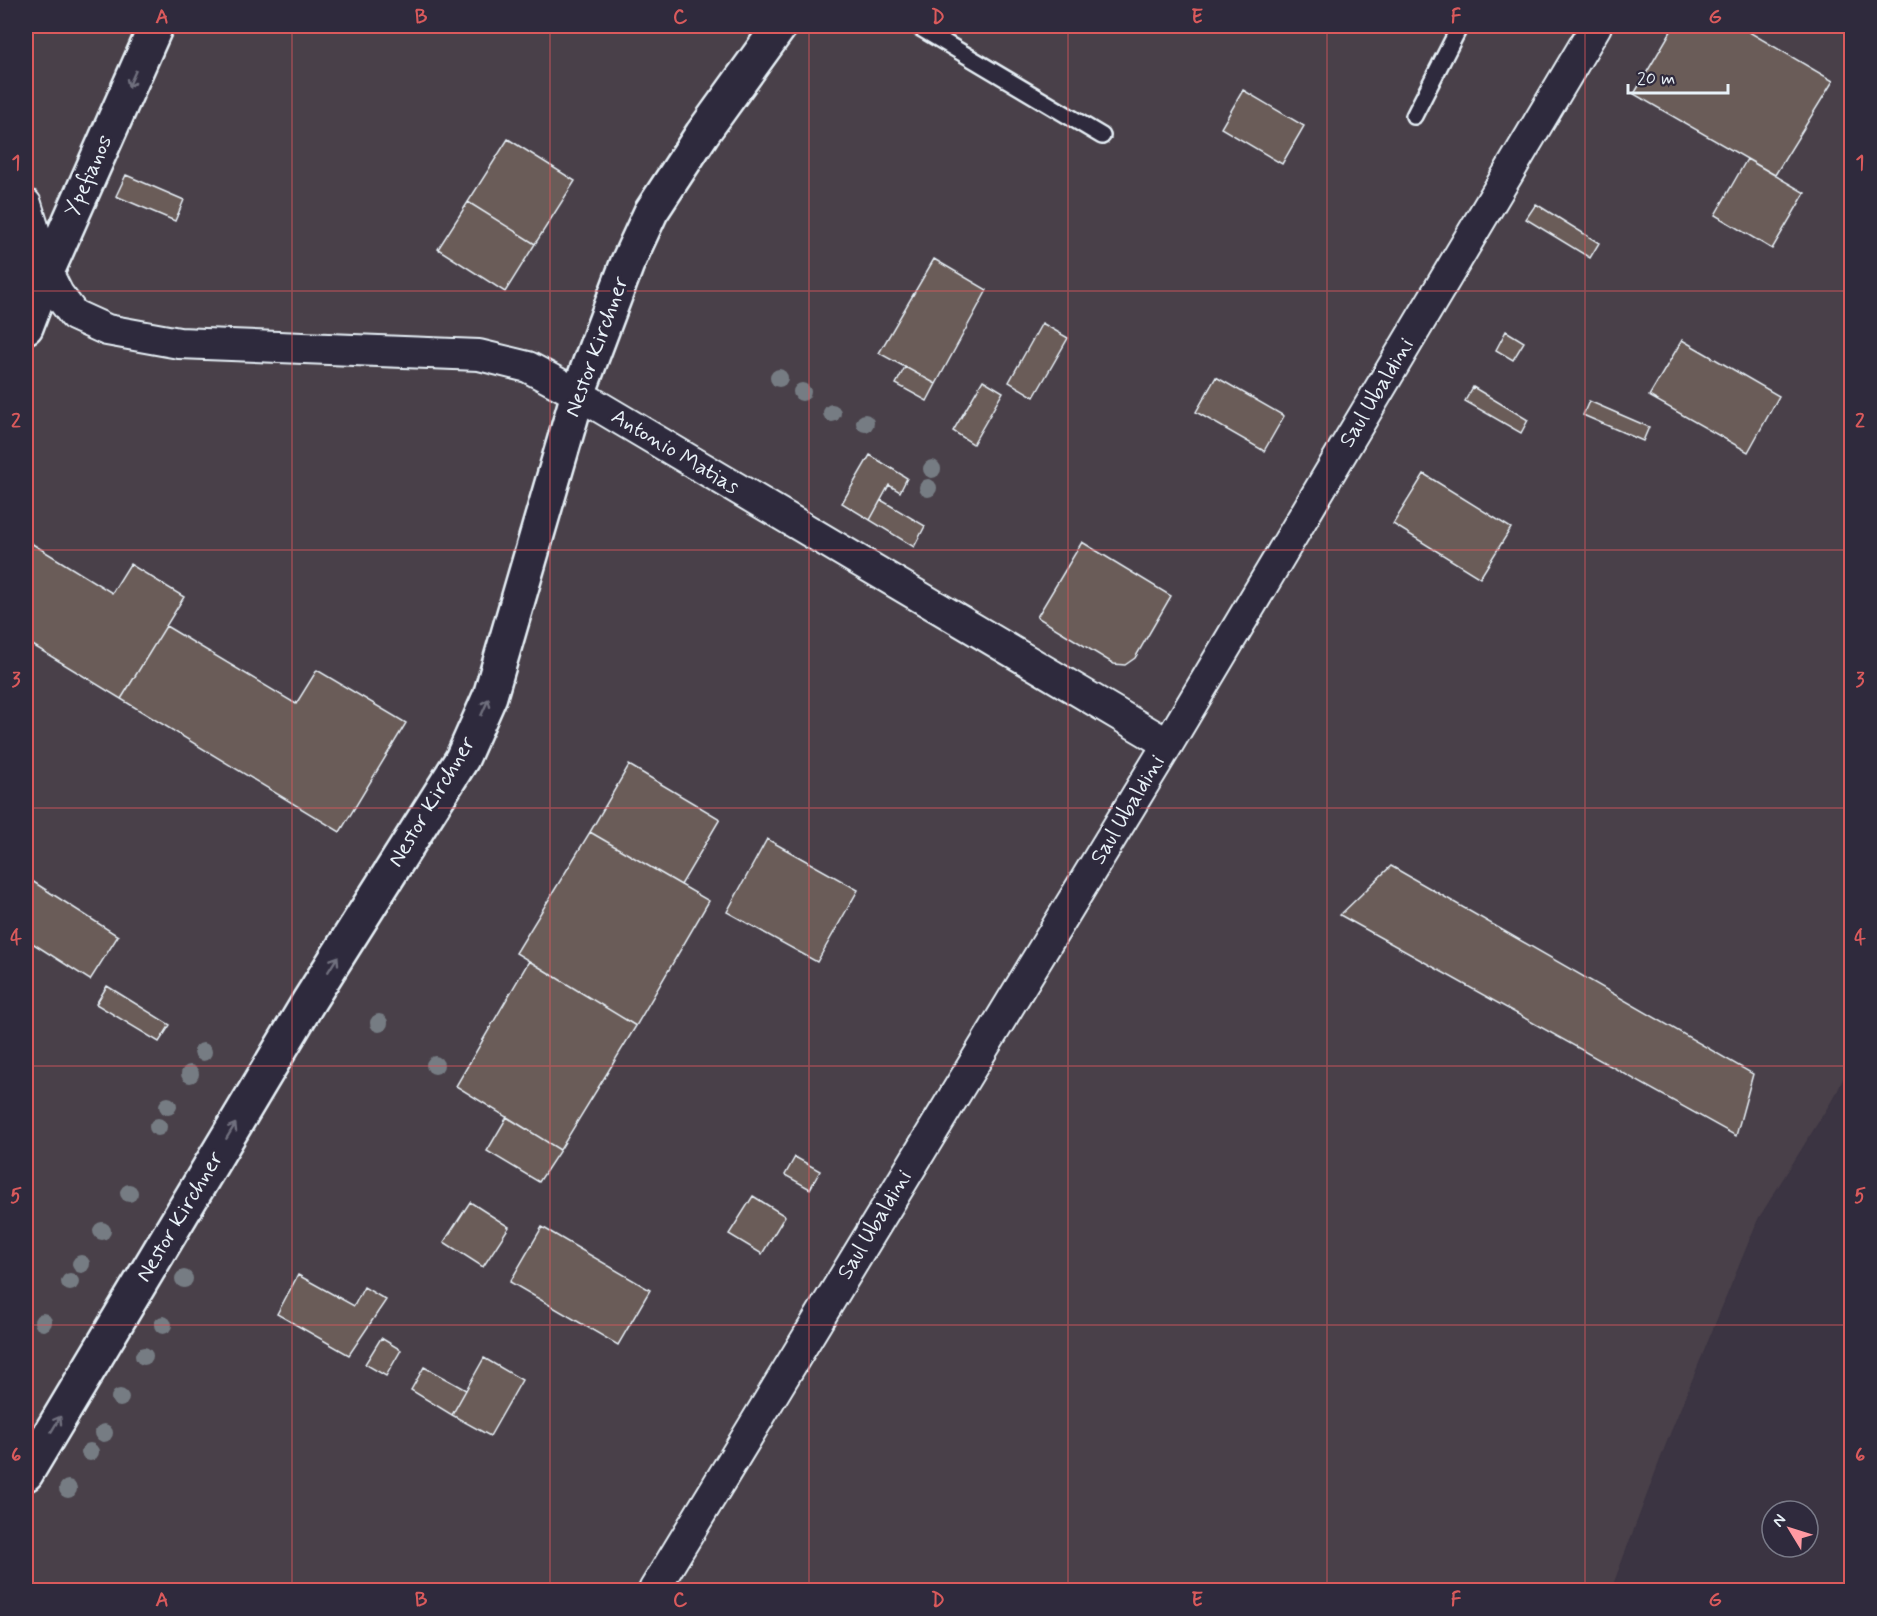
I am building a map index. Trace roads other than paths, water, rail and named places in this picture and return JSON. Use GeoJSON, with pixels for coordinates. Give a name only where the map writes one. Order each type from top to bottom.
{"type":"FeatureCollection","features":[{"type":"Feature","properties":{"kind":"street","name":"Ypefianos"},"geometry":{"type":"LineString","coordinates":[[26,327],[47,272],[156,26]]}},
{"type":"Feature","properties":{"kind":"street","name":"Nestor Kirchner"},"geometry":{"type":"LineString","coordinates":[[26,1474],[309,1001],[462,759],[490,696],[578,394],[627,264],[651,212],[702,135],[780,26]]}},
{"type":"Feature","properties":{"kind":"street","name":"Saul Ubaldini"},"geometry":{"type":"LineString","coordinates":[[654,1590],[1168,744],[1596,26]]}},
{"type":"Feature","properties":{"kind":"street","name":"Antonio Matias"},"geometry":{"type":"LineString","coordinates":[[26,204],[47,272],[58,294],[74,315],[107,330],[179,342],[479,355],[528,368],[578,394],[1168,744]]}},
{"type":"Feature","properties":{"kind":"lane"},"geometry":{"type":"LineString","coordinates":[[917,26],[1102,136]]}},
{"type":"Feature","properties":{"kind":"lane"},"geometry":{"type":"LineString","coordinates":[[1414,116],[1460,26]]}}]}
